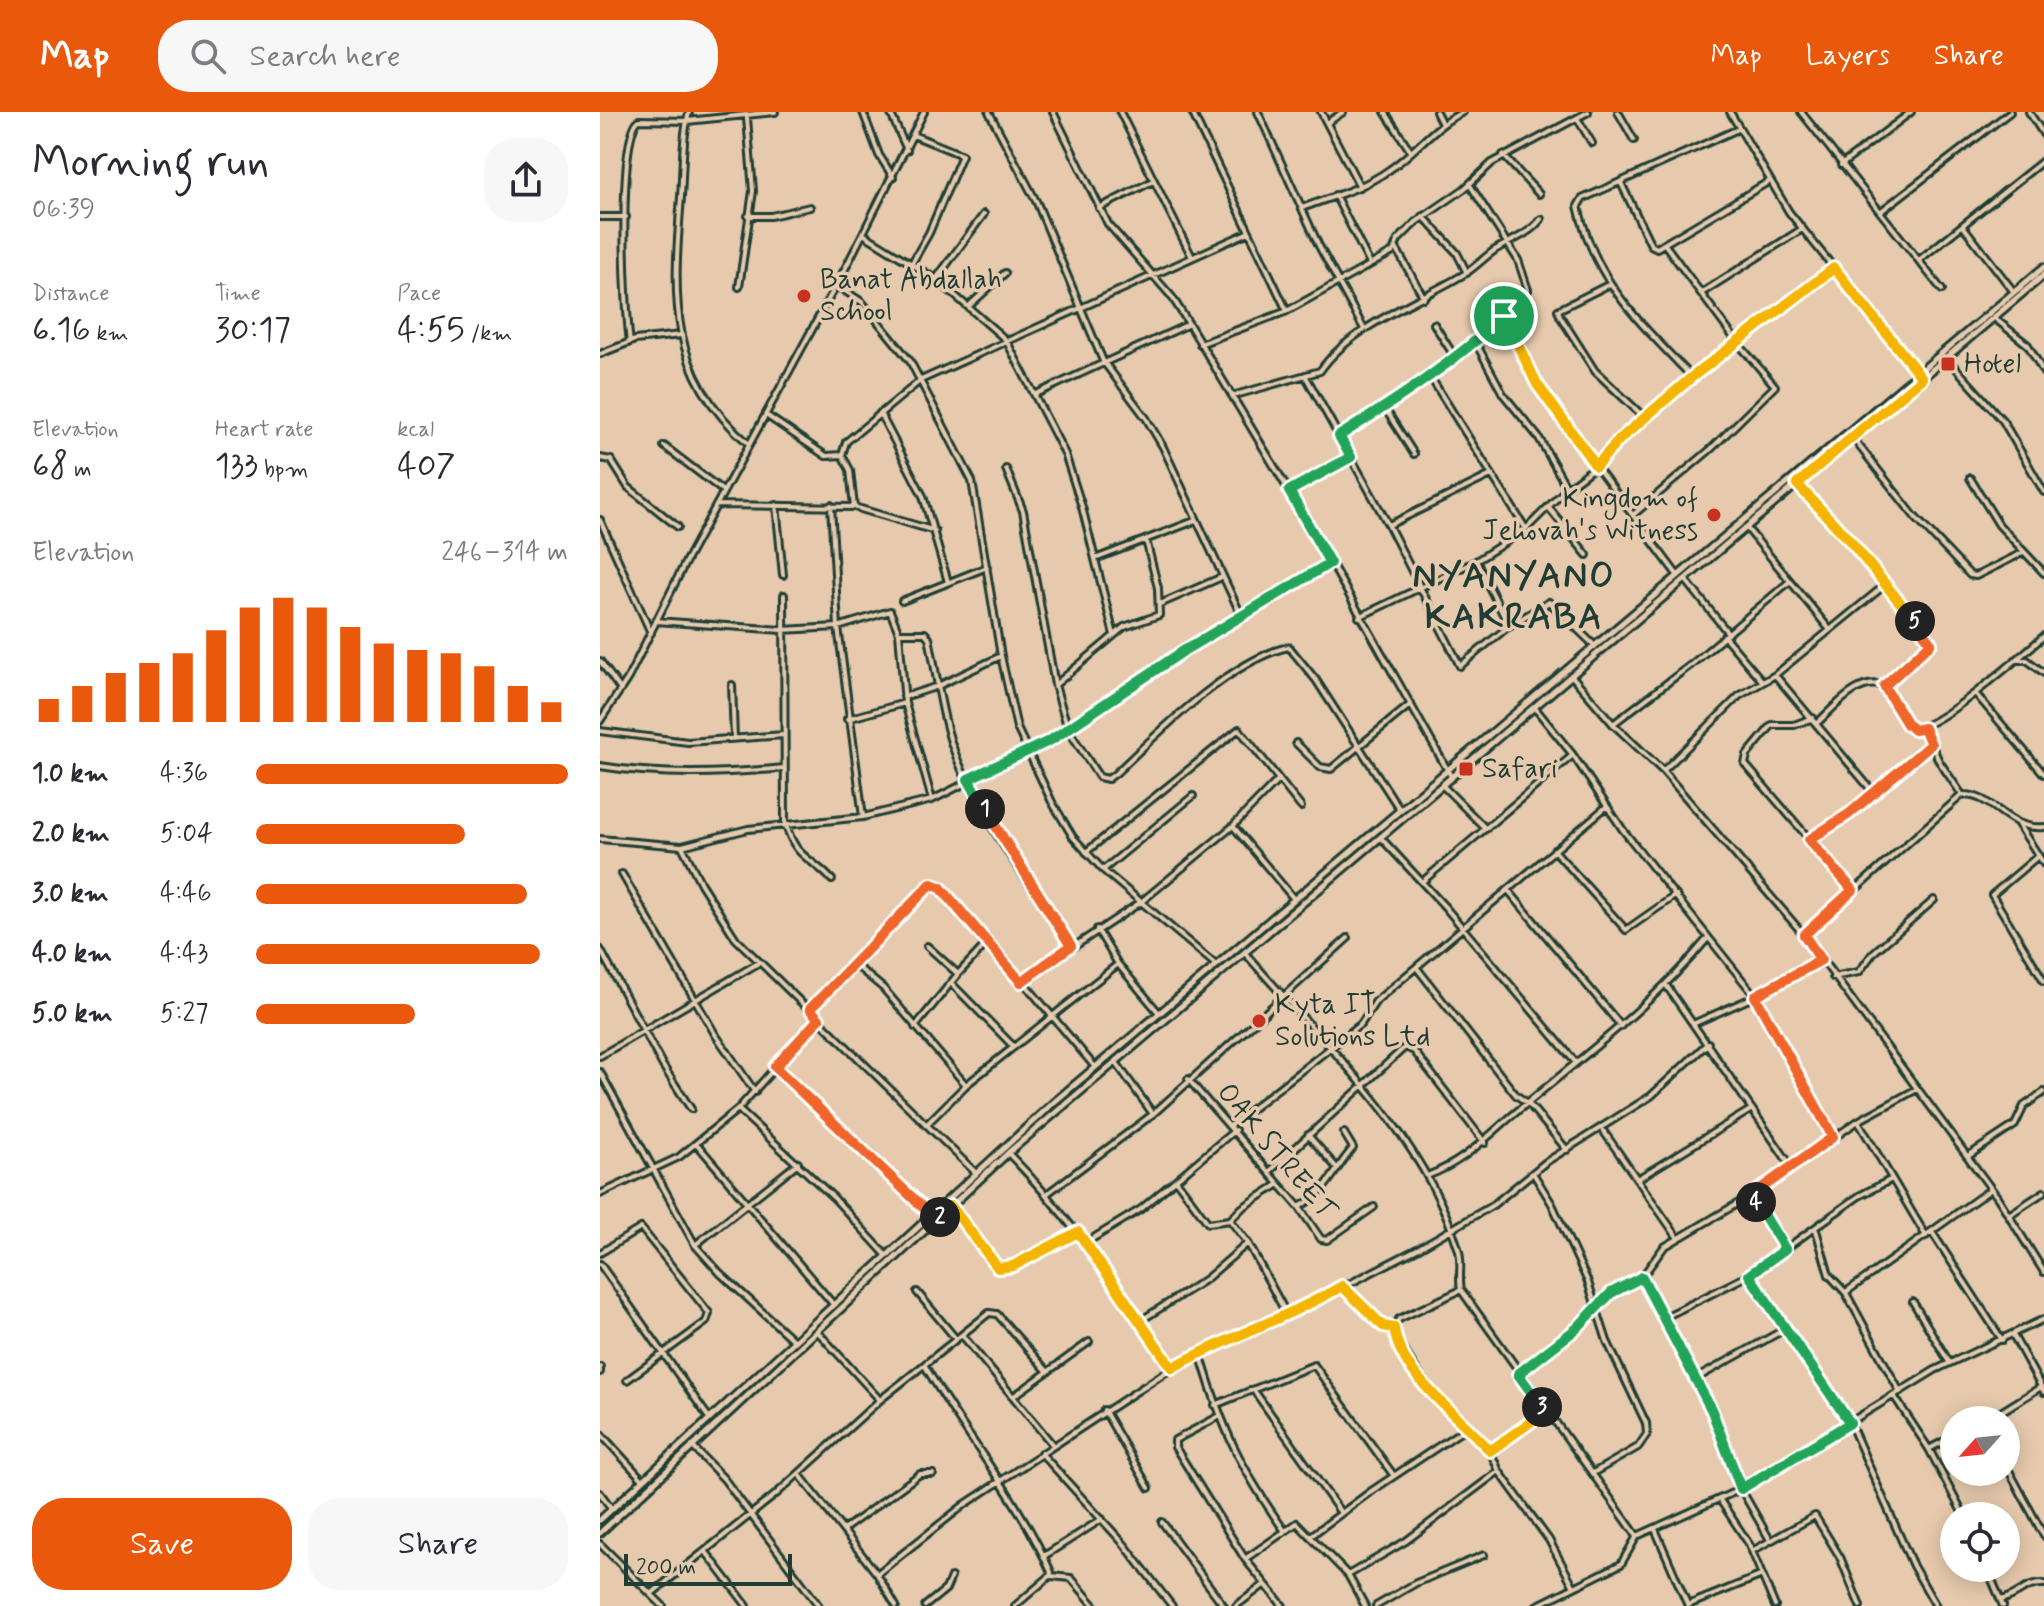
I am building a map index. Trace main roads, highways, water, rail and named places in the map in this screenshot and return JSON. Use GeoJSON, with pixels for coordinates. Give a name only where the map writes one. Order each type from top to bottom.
{"type":"FeatureCollection","features":[{"type":"Feature","properties":{"kind":"place","name":"Banat Abdallah School"},"geometry":{"type":"Point","coordinates":[804,296]}},
{"type":"Feature","properties":{"kind":"place","name":"Hotel"},"geometry":{"type":"Point","coordinates":[1948,364]}},
{"type":"Feature","properties":{"kind":"place","name":"Kingdom of Jehovah's Witness"},"geometry":{"type":"Point","coordinates":[1714,515]}},
{"type":"Feature","properties":{"kind":"place","name":"Safari"},"geometry":{"type":"Point","coordinates":[1466,769]}},
{"type":"Feature","properties":{"kind":"place","name":"Kyta IT Solutions Ltd"},"geometry":{"type":"Point","coordinates":[1259,1021]}},
{"type":"Feature","properties":{"kind":"district","name":"NYANYANO KAKRABA"},"geometry":{"type":"Point","coordinates":[1514,598]}}]}
